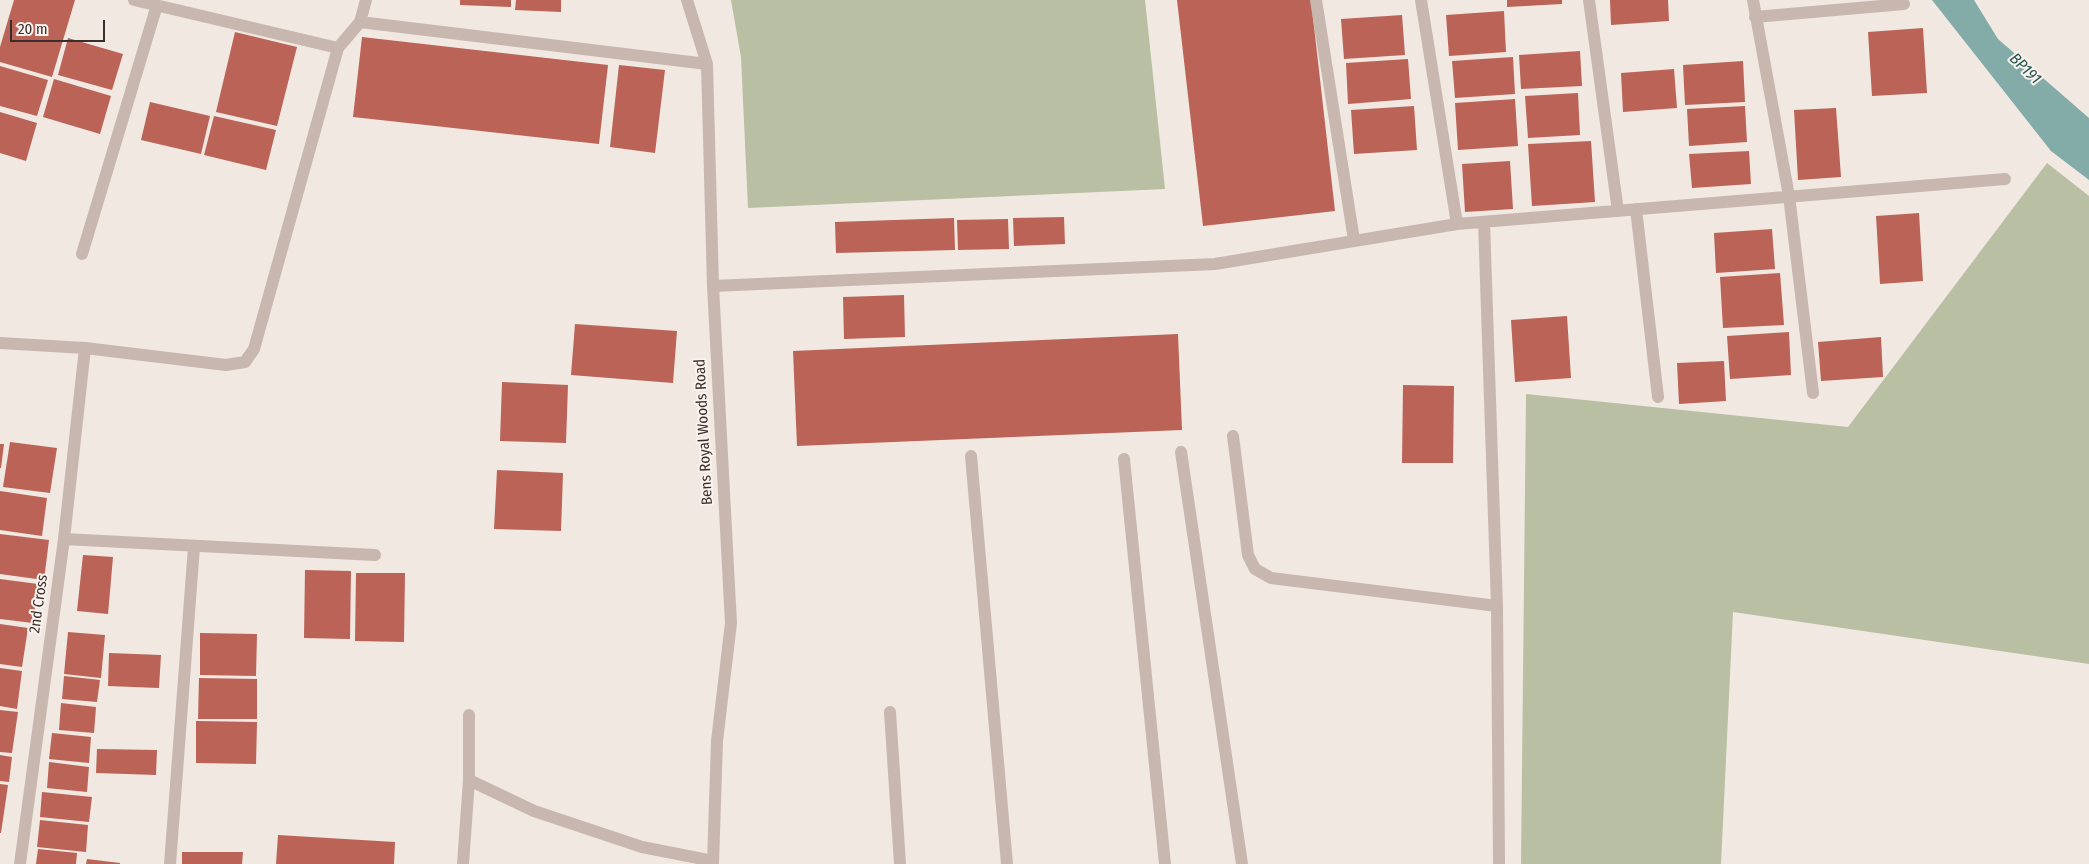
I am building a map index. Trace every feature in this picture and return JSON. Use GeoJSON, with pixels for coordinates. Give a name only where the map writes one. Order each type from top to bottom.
{"type":"FeatureCollection","features":[{"type":"Feature","properties":{"kind":"street"},"geometry":{"type":"LineString","coordinates":[[134,0],[338,48]]}},
{"type":"Feature","properties":{"kind":"street"},"geometry":{"type":"LineString","coordinates":[[0,343],[85,348],[226,365],[245,362],[254,349],[338,48],[360,22],[366,0]]}},
{"type":"Feature","properties":{"kind":"street","name":"Bens Royal Woods Road"},"geometry":{"type":"LineString","coordinates":[[687,0],[706,64],[713,286],[731,623],[717,741],[713,862]]}},
{"type":"Feature","properties":{"kind":"street"},"geometry":{"type":"LineString","coordinates":[[1316,0],[1354,240]]}},
{"type":"Feature","properties":{"kind":"street"},"geometry":{"type":"LineString","coordinates":[[1420,0],[1457,224]]}},
{"type":"Feature","properties":{"kind":"street"},"geometry":{"type":"LineString","coordinates":[[1589,0],[1618,211]]}},
{"type":"Feature","properties":{"kind":"street"},"geometry":{"type":"LineString","coordinates":[[1753,0],[1789,196],[1813,393]]}},
{"type":"Feature","properties":{"kind":"street"},"geometry":{"type":"LineString","coordinates":[[1755,17],[1904,4]]}},
{"type":"Feature","properties":{"kind":"street"},"geometry":{"type":"LineString","coordinates":[[82,254],[157,5]]}},
{"type":"Feature","properties":{"kind":"street"},"geometry":{"type":"LineString","coordinates":[[360,22],[706,64]]}},
{"type":"Feature","properties":{"kind":"street"},"geometry":{"type":"LineString","coordinates":[[713,286],[1215,264],[1457,224],[2005,179]]}},
{"type":"Feature","properties":{"kind":"street"},"geometry":{"type":"LineString","coordinates":[[1636,209],[1658,397]]}},
{"type":"Feature","properties":{"kind":"street"},"geometry":{"type":"LineString","coordinates":[[1484,222],[1497,606],[1498,864]]}},
{"type":"Feature","properties":{"kind":"street","name":"2nd Cross"},"geometry":{"type":"LineString","coordinates":[[20,864],[64,539],[85,348]]}},
{"type":"Feature","properties":{"kind":"street"},"geometry":{"type":"LineString","coordinates":[[1233,436],[1248,555],[1255,569],[1271,578],[1497,606]]}},
{"type":"Feature","properties":{"kind":"street"},"geometry":{"type":"LineString","coordinates":[[1181,452],[1242,864]]}},
{"type":"Feature","properties":{"kind":"street"},"geometry":{"type":"LineString","coordinates":[[971,456],[1007,864]]}},
{"type":"Feature","properties":{"kind":"street"},"geometry":{"type":"LineString","coordinates":[[1124,459],[1166,864]]}},
{"type":"Feature","properties":{"kind":"street"},"geometry":{"type":"LineString","coordinates":[[64,539],[375,555]]}},
{"type":"Feature","properties":{"kind":"street"},"geometry":{"type":"LineString","coordinates":[[170,864],[194,547]]}},
{"type":"Feature","properties":{"kind":"street"},"geometry":{"type":"LineString","coordinates":[[890,712],[900,864]]}},
{"type":"Feature","properties":{"kind":"street"},"geometry":{"type":"LineString","coordinates":[[463,864],[469,780],[469,716]]}},
{"type":"Feature","properties":{"kind":"street"},"geometry":{"type":"LineString","coordinates":[[469,780],[534,812],[642,847],[713,862]]}},
{"type":"Feature","properties":{"kind":"green space"},"geometry":{"type":"Polygon","coordinates":[[[731,0],[1145,0],[1165,189],[748,208],[741,57],[731,0]]]}},
{"type":"Feature","properties":{"kind":"green space"},"geometry":{"type":"Polygon","coordinates":[[[2047,163],[2089,196],[2089,664],[1733,612],[1721,864],[1521,864],[1526,394],[1848,427],[2047,163]]]}},
{"type":"Feature","properties":{"kind":"water","name":"BP191"},"geometry":{"type":"Polygon","coordinates":[[[1932,0],[1974,0],[1998,39],[2089,118],[2089,180],[2051,151],[1932,0]]]}},
{"type":"Feature","properties":{"kind":"building"},"geometry":{"type":"Polygon","coordinates":[[[14,0],[75,0],[52,77],[0,62],[0,47],[14,0]]]}},
{"type":"Feature","properties":{"kind":"building"},"geometry":{"type":"Polygon","coordinates":[[[460,0],[511,0],[511,7],[460,5],[460,0]]]}},
{"type":"Feature","properties":{"kind":"building"},"geometry":{"type":"Polygon","coordinates":[[[516,0],[561,0],[561,12],[515,10],[516,0]]]}},
{"type":"Feature","properties":{"kind":"building"},"geometry":{"type":"Polygon","coordinates":[[[1177,0],[1311,0],[1335,211],[1203,226],[1177,0]]]}},
{"type":"Feature","properties":{"kind":"building"},"geometry":{"type":"Polygon","coordinates":[[[1507,0],[1562,0],[1562,4],[1507,7],[1507,0]]]}},
{"type":"Feature","properties":{"kind":"building"},"geometry":{"type":"Polygon","coordinates":[[[1610,0],[1668,0],[1669,21],[1611,25],[1610,0]]]}},
{"type":"Feature","properties":{"kind":"building"},"geometry":{"type":"Polygon","coordinates":[[[1504,11],[1506,52],[1449,56],[1446,15],[1504,11]]]}},
{"type":"Feature","properties":{"kind":"building"},"geometry":{"type":"Polygon","coordinates":[[[1402,15],[1405,55],[1344,59],[1341,19],[1402,15]]]}},
{"type":"Feature","properties":{"kind":"building"},"geometry":{"type":"Polygon","coordinates":[[[1923,28],[1927,93],[1872,96],[1868,32],[1923,28]]]}},
{"type":"Feature","properties":{"kind":"building"},"geometry":{"type":"Polygon","coordinates":[[[235,32],[297,47],[277,126],[216,112],[235,32]]]}},
{"type":"Feature","properties":{"kind":"building"},"geometry":{"type":"Polygon","coordinates":[[[362,37],[608,65],[599,144],[353,117],[362,37]]]}},
{"type":"Feature","properties":{"kind":"building"},"geometry":{"type":"Polygon","coordinates":[[[68,38],[123,54],[112,90],[58,75],[68,38]]]}},
{"type":"Feature","properties":{"kind":"building"},"geometry":{"type":"Polygon","coordinates":[[[1580,51],[1582,86],[1521,89],[1519,55],[1580,51]]]}},
{"type":"Feature","properties":{"kind":"building"},"geometry":{"type":"Polygon","coordinates":[[[1513,57],[1515,94],[1455,98],[1452,61],[1513,57]]]}},
{"type":"Feature","properties":{"kind":"building"},"geometry":{"type":"Polygon","coordinates":[[[1408,59],[1411,99],[1348,104],[1346,63],[1408,59]]]}},
{"type":"Feature","properties":{"kind":"building"},"geometry":{"type":"Polygon","coordinates":[[[1743,61],[1745,102],[1685,105],[1683,65],[1743,61]]]}},
{"type":"Feature","properties":{"kind":"building"},"geometry":{"type":"Polygon","coordinates":[[[619,65],[665,70],[655,153],[610,147],[619,65]]]}},
{"type":"Feature","properties":{"kind":"building"},"geometry":{"type":"Polygon","coordinates":[[[0,66],[48,80],[37,116],[0,106],[0,66]]]}},
{"type":"Feature","properties":{"kind":"building"},"geometry":{"type":"Polygon","coordinates":[[[1674,69],[1677,108],[1623,112],[1621,73],[1674,69]]]}},
{"type":"Feature","properties":{"kind":"building"},"geometry":{"type":"Polygon","coordinates":[[[54,79],[111,96],[100,134],[43,117],[54,79]]]}},
{"type":"Feature","properties":{"kind":"building"},"geometry":{"type":"Polygon","coordinates":[[[1578,93],[1580,135],[1528,138],[1525,96],[1578,93]]]}},
{"type":"Feature","properties":{"kind":"building"},"geometry":{"type":"Polygon","coordinates":[[[1515,99],[1518,146],[1458,150],[1455,103],[1515,99]]]}},
{"type":"Feature","properties":{"kind":"building"},"geometry":{"type":"Polygon","coordinates":[[[150,102],[210,116],[201,154],[141,140],[150,102]]]}},
{"type":"Feature","properties":{"kind":"building"},"geometry":{"type":"Polygon","coordinates":[[[1414,106],[1417,150],[1354,154],[1351,110],[1414,106]]]}},
{"type":"Feature","properties":{"kind":"building"},"geometry":{"type":"Polygon","coordinates":[[[1745,106],[1747,142],[1689,146],[1687,109],[1745,106]]]}},
{"type":"Feature","properties":{"kind":"building"},"geometry":{"type":"Polygon","coordinates":[[[1836,108],[1841,177],[1798,180],[1794,110],[1836,108]]]}},
{"type":"Feature","properties":{"kind":"building"},"geometry":{"type":"Polygon","coordinates":[[[0,112],[37,123],[26,161],[0,153],[0,112]]]}},
{"type":"Feature","properties":{"kind":"building"},"geometry":{"type":"Polygon","coordinates":[[[214,116],[276,130],[266,170],[204,155],[214,116]]]}},
{"type":"Feature","properties":{"kind":"building"},"geometry":{"type":"Polygon","coordinates":[[[1591,141],[1595,202],[1532,206],[1528,144],[1591,141]]]}},
{"type":"Feature","properties":{"kind":"building"},"geometry":{"type":"Polygon","coordinates":[[[1749,151],[1751,184],[1692,188],[1689,154],[1749,151]]]}},
{"type":"Feature","properties":{"kind":"building"},"geometry":{"type":"Polygon","coordinates":[[[1510,161],[1513,209],[1465,212],[1462,164],[1510,161]]]}},
{"type":"Feature","properties":{"kind":"building"},"geometry":{"type":"Polygon","coordinates":[[[1919,213],[1923,281],[1880,284],[1876,216],[1919,213]]]}},
{"type":"Feature","properties":{"kind":"building"},"geometry":{"type":"Polygon","coordinates":[[[1064,217],[1065,244],[1014,246],[1013,218],[1064,217]]]}},
{"type":"Feature","properties":{"kind":"building"},"geometry":{"type":"Polygon","coordinates":[[[954,218],[955,250],[836,253],[835,222],[954,218]]]}},
{"type":"Feature","properties":{"kind":"building"},"geometry":{"type":"Polygon","coordinates":[[[1008,219],[1009,249],[958,250],[957,220],[1008,219]]]}},
{"type":"Feature","properties":{"kind":"building"},"geometry":{"type":"Polygon","coordinates":[[[1772,229],[1775,269],[1716,273],[1714,233],[1772,229]]]}},
{"type":"Feature","properties":{"kind":"building"},"geometry":{"type":"Polygon","coordinates":[[[1780,273],[1784,325],[1723,328],[1720,277],[1780,273]]]}},
{"type":"Feature","properties":{"kind":"building"},"geometry":{"type":"Polygon","coordinates":[[[904,295],[905,337],[844,339],[843,297],[904,295]]]}},
{"type":"Feature","properties":{"kind":"building"},"geometry":{"type":"Polygon","coordinates":[[[1567,316],[1571,378],[1515,382],[1511,320],[1567,316]]]}},
{"type":"Feature","properties":{"kind":"building"},"geometry":{"type":"Polygon","coordinates":[[[575,324],[677,331],[673,383],[571,375],[575,324]]]}},
{"type":"Feature","properties":{"kind":"building"},"geometry":{"type":"Polygon","coordinates":[[[1789,332],[1791,375],[1730,379],[1727,336],[1789,332]]]}},
{"type":"Feature","properties":{"kind":"building"},"geometry":{"type":"Polygon","coordinates":[[[1178,334],[1182,430],[797,446],[793,351],[1178,334]]]}},
{"type":"Feature","properties":{"kind":"building"},"geometry":{"type":"Polygon","coordinates":[[[1881,337],[1883,377],[1821,381],[1818,342],[1881,337]]]}},
{"type":"Feature","properties":{"kind":"building"},"geometry":{"type":"Polygon","coordinates":[[[1724,361],[1726,401],[1679,404],[1677,363],[1724,361]]]}},
{"type":"Feature","properties":{"kind":"building"},"geometry":{"type":"Polygon","coordinates":[[[502,382],[568,385],[566,443],[500,441],[502,382]]]}},
{"type":"Feature","properties":{"kind":"building"},"geometry":{"type":"Polygon","coordinates":[[[1403,385],[1454,386],[1453,463],[1402,463],[1403,385]]]}},
{"type":"Feature","properties":{"kind":"building"},"geometry":{"type":"Polygon","coordinates":[[[10,442],[57,448],[50,493],[3,487],[10,442]]]}},
{"type":"Feature","properties":{"kind":"building"},"geometry":{"type":"Polygon","coordinates":[[[0,444],[4,444],[1,468],[0,468],[0,444]]]}},
{"type":"Feature","properties":{"kind":"building"},"geometry":{"type":"Polygon","coordinates":[[[497,470],[563,473],[561,531],[494,529],[497,470]]]}},
{"type":"Feature","properties":{"kind":"building"},"geometry":{"type":"Polygon","coordinates":[[[0,491],[47,498],[42,536],[0,530],[0,491]]]}},
{"type":"Feature","properties":{"kind":"building"},"geometry":{"type":"Polygon","coordinates":[[[0,534],[49,540],[44,580],[0,574],[0,534]]]}},
{"type":"Feature","properties":{"kind":"building"},"geometry":{"type":"Polygon","coordinates":[[[83,555],[113,557],[108,614],[77,611],[83,555]]]}},
{"type":"Feature","properties":{"kind":"building"},"geometry":{"type":"Polygon","coordinates":[[[305,570],[351,571],[350,639],[304,638],[305,570]]]}},
{"type":"Feature","properties":{"kind":"building"},"geometry":{"type":"Polygon","coordinates":[[[356,573],[405,573],[404,642],[355,641],[356,573]]]}},
{"type":"Feature","properties":{"kind":"building"},"geometry":{"type":"Polygon","coordinates":[[[0,579],[38,584],[33,623],[0,619],[0,579]]]}},
{"type":"Feature","properties":{"kind":"building"},"geometry":{"type":"Polygon","coordinates":[[[0,624],[28,628],[22,667],[0,664],[0,624]]]}},
{"type":"Feature","properties":{"kind":"building"},"geometry":{"type":"Polygon","coordinates":[[[68,632],[105,635],[101,678],[64,674],[68,632]]]}},
{"type":"Feature","properties":{"kind":"building"},"geometry":{"type":"Polygon","coordinates":[[[200,633],[257,634],[256,676],[200,675],[200,633]]]}},
{"type":"Feature","properties":{"kind":"building"},"geometry":{"type":"Polygon","coordinates":[[[109,653],[161,655],[159,688],[108,686],[109,653]]]}},
{"type":"Feature","properties":{"kind":"building"},"geometry":{"type":"Polygon","coordinates":[[[0,668],[22,671],[17,709],[0,706],[0,668]]]}},
{"type":"Feature","properties":{"kind":"building"},"geometry":{"type":"Polygon","coordinates":[[[64,676],[100,680],[97,702],[62,699],[64,676]]]}},
{"type":"Feature","properties":{"kind":"building"},"geometry":{"type":"Polygon","coordinates":[[[199,678],[257,679],[257,719],[198,719],[199,678]]]}},
{"type":"Feature","properties":{"kind":"building"},"geometry":{"type":"Polygon","coordinates":[[[61,703],[96,707],[94,733],[59,730],[61,703]]]}},
{"type":"Feature","properties":{"kind":"building"},"geometry":{"type":"Polygon","coordinates":[[[0,710],[18,712],[12,753],[0,752],[0,710]]]}},
{"type":"Feature","properties":{"kind":"building"},"geometry":{"type":"Polygon","coordinates":[[[196,721],[257,722],[256,764],[196,763],[196,721]]]}},
{"type":"Feature","properties":{"kind":"building"},"geometry":{"type":"Polygon","coordinates":[[[52,733],[91,737],[89,763],[49,759],[52,733]]]}},
{"type":"Feature","properties":{"kind":"building"},"geometry":{"type":"Polygon","coordinates":[[[97,749],[157,750],[156,775],[96,773],[97,749]]]}},
{"type":"Feature","properties":{"kind":"building"},"geometry":{"type":"Polygon","coordinates":[[[0,755],[12,757],[9,782],[0,781],[0,755]]]}},
{"type":"Feature","properties":{"kind":"building"},"geometry":{"type":"Polygon","coordinates":[[[49,762],[89,767],[87,792],[47,788],[49,762]]]}},
{"type":"Feature","properties":{"kind":"building"},"geometry":{"type":"Polygon","coordinates":[[[0,784],[8,785],[1,833],[0,833],[0,784]]]}},
{"type":"Feature","properties":{"kind":"building"},"geometry":{"type":"Polygon","coordinates":[[[42,792],[92,797],[89,822],[40,817],[42,792]]]}},
{"type":"Feature","properties":{"kind":"building"},"geometry":{"type":"Polygon","coordinates":[[[40,820],[88,825],[86,852],[37,847],[40,820]]]}},
{"type":"Feature","properties":{"kind":"building"},"geometry":{"type":"Polygon","coordinates":[[[278,835],[395,842],[394,864],[276,864],[278,835]]]}},
{"type":"Feature","properties":{"kind":"building"},"geometry":{"type":"Polygon","coordinates":[[[38,849],[77,853],[76,864],[36,864],[38,849]]]}},
{"type":"Feature","properties":{"kind":"building"},"geometry":{"type":"Polygon","coordinates":[[[182,852],[243,852],[242,864],[182,864],[182,852]]]}},
{"type":"Feature","properties":{"kind":"building"},"geometry":{"type":"Polygon","coordinates":[[[87,859],[120,863],[120,864],[86,864],[87,859]]]}}]}
